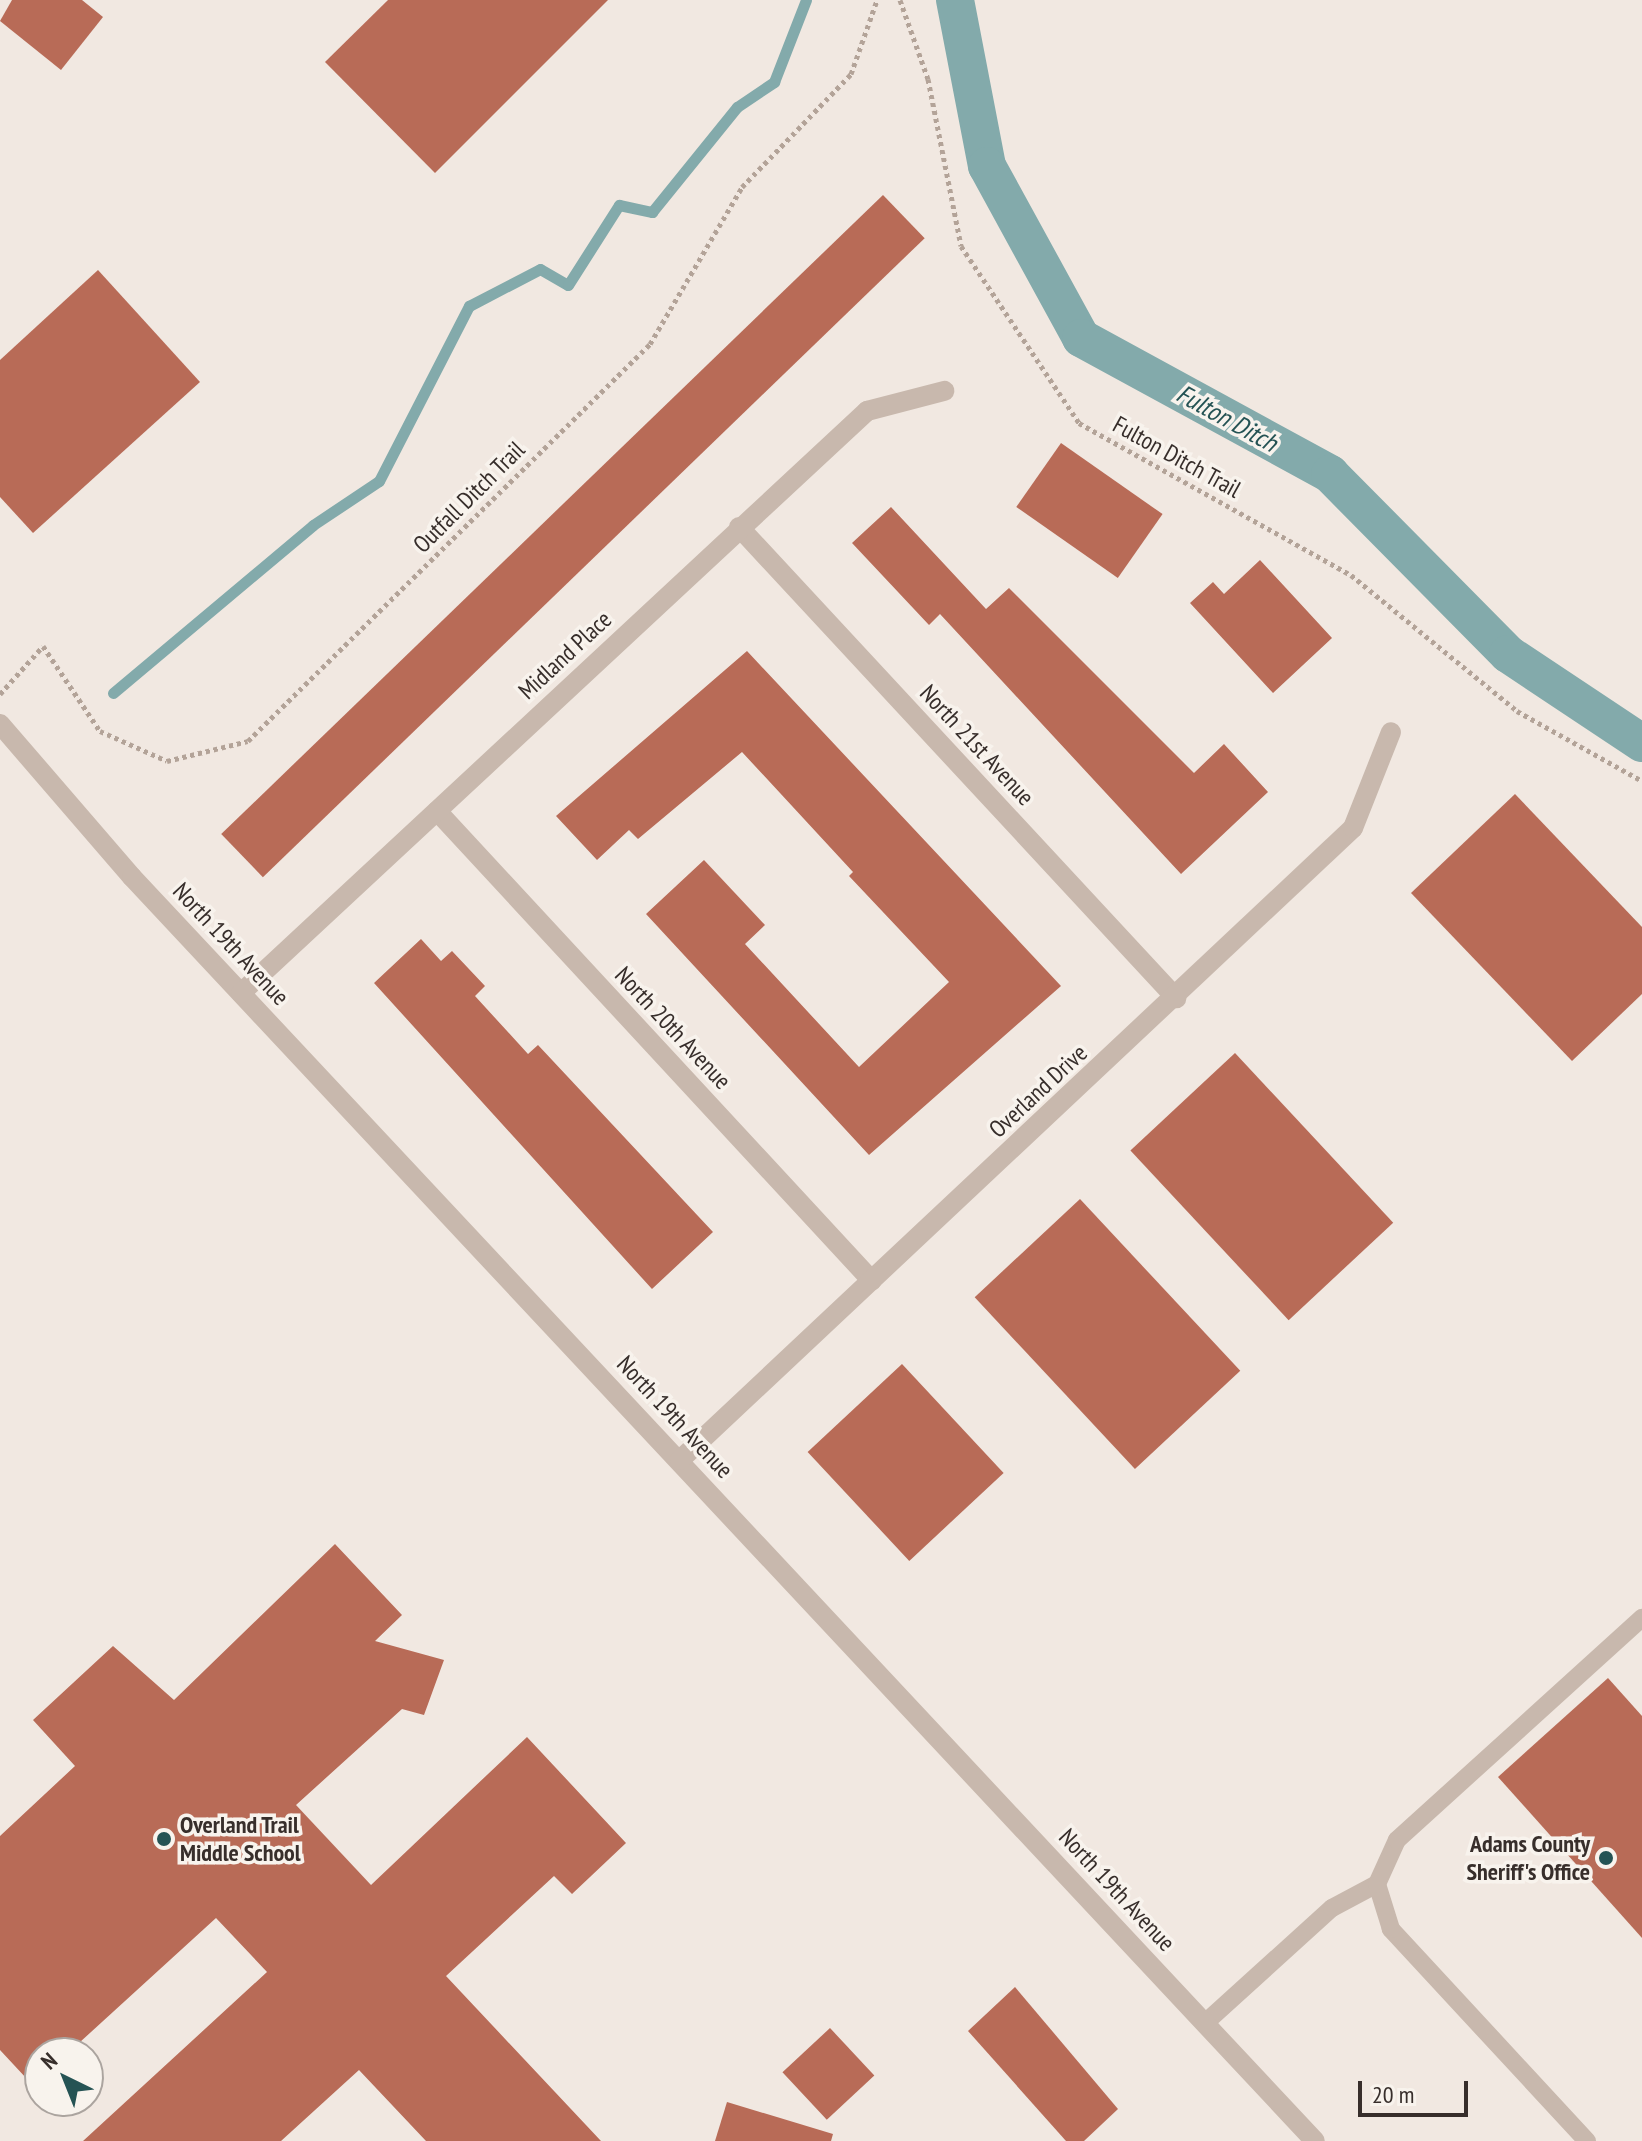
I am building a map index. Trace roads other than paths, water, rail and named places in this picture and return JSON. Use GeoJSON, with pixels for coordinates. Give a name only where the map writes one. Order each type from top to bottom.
{"type":"FeatureCollection","features":[{"type":"Feature","properties":{"kind":"street","name":"Midland Place"},"geometry":{"type":"LineString","coordinates":[[241,993],[867,411],[944,391]]}},
{"type":"Feature","properties":{"kind":"street","name":"North 21st Avenue"},"geometry":{"type":"LineString","coordinates":[[739,527],[1176,998]]}},
{"type":"Feature","properties":{"kind":"street","name":"North 19th Avenue"},"geometry":{"type":"LineString","coordinates":[[0,724],[241,993],[1315,2141]]}},
{"type":"Feature","properties":{"kind":"street","name":"Overland Drive"},"geometry":{"type":"LineString","coordinates":[[680,1460],[1176,998],[1353,828],[1391,732]]}},
{"type":"Feature","properties":{"kind":"street","name":"North 20th Avenue"},"geometry":{"type":"LineString","coordinates":[[437,811],[872,1281]]}},
{"type":"Feature","properties":{"kind":"lane"},"geometry":{"type":"LineString","coordinates":[[1205,2023],[1332,1908],[1377,1884],[1397,1840],[1642,1618]]}},
{"type":"Feature","properties":{"kind":"lane"},"geometry":{"type":"LineString","coordinates":[[1377,1884],[1391,1929],[1587,2141]]}},
{"type":"Feature","properties":{"kind":"waterway"},"geometry":{"type":"LineString","coordinates":[[113,693],[313,525],[379,481],[469,306],[540,269],[568,285],[619,205],[652,212],[737,107],[774,82],[806,0]]}},
{"type":"Feature","properties":{"kind":"waterway","name":"Fulton Ditch"},"geometry":{"type":"LineString","coordinates":[[955,0],[987,166],[1081,338],[1330,474],[1508,654],[1642,743]]}},
{"type":"Feature","properties":{"kind":"place","name":"Overland Trail Middle School"},"geometry":{"type":"Point","coordinates":[164,1839]}},
{"type":"Feature","properties":{"kind":"place","name":"Adams County Sheriff's Office"},"geometry":{"type":"Point","coordinates":[1606,1858]}}]}
